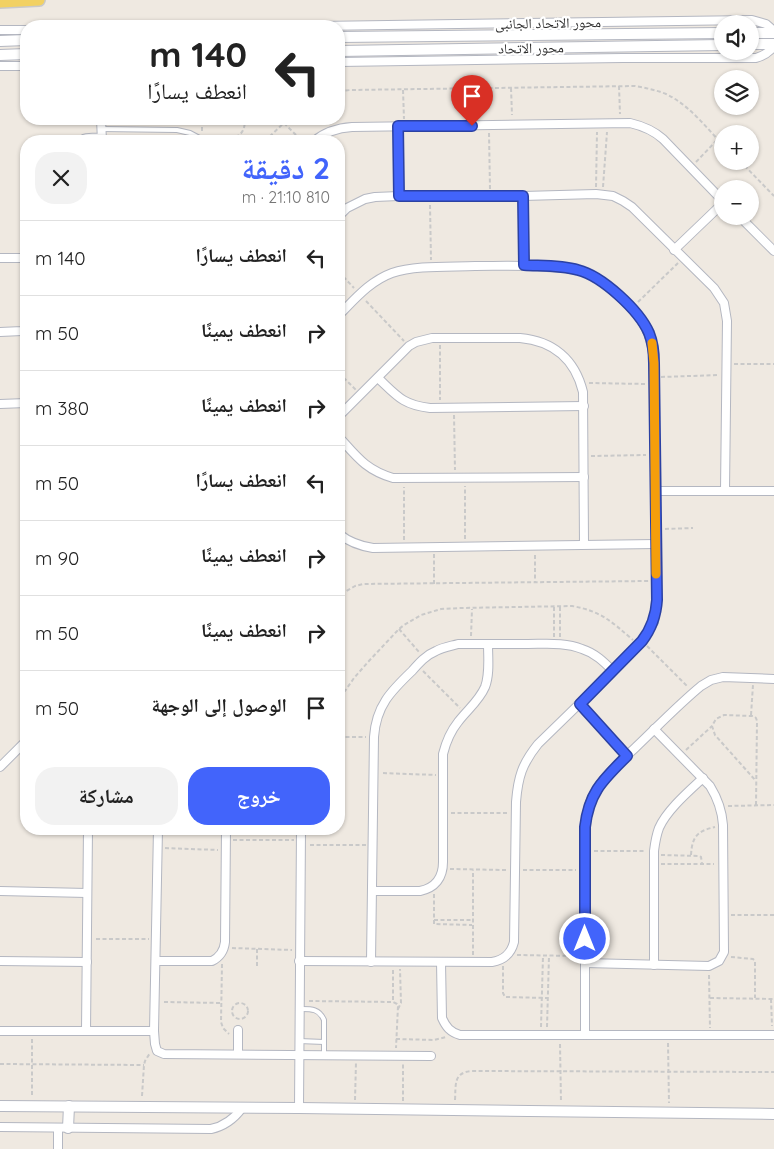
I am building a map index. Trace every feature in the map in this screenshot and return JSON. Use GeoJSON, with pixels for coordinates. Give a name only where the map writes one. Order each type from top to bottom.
{"type":"FeatureCollection","features":[{"type":"Feature","properties":{"kind":"main road"},"geometry":{"type":"LineString","coordinates":[[0,2],[39,0]]}},
{"type":"Feature","properties":{"kind":"street","name":"محور الاتحاد الجانبى"},"geometry":{"type":"LineString","coordinates":[[345,26],[752,20],[766,24],[774,32]]}},
{"type":"Feature","properties":{"kind":"street"},"geometry":{"type":"LineString","coordinates":[[0,30],[20,30]]}},
{"type":"Feature","properties":{"kind":"street"},"geometry":{"type":"LineString","coordinates":[[759,33],[774,32]]}},
{"type":"Feature","properties":{"kind":"street","name":"محور الاتحاد"},"geometry":{"type":"LineString","coordinates":[[345,37],[714,33]]}},
{"type":"Feature","properties":{"kind":"street"},"geometry":{"type":"LineString","coordinates":[[0,40],[20,40]]}},
{"type":"Feature","properties":{"kind":"street"},"geometry":{"type":"LineString","coordinates":[[759,44],[774,45]]}},
{"type":"Feature","properties":{"kind":"street","name":"محور الاتحاد"},"geometry":{"type":"LineString","coordinates":[[345,51],[714,45]]}},
{"type":"Feature","properties":{"kind":"street"},"geometry":{"type":"LineString","coordinates":[[345,62],[756,58],[764,56],[774,45]]}},
{"type":"Feature","properties":{"kind":"street"},"geometry":{"type":"LineString","coordinates":[[0,55],[20,54]]}},
{"type":"Feature","properties":{"kind":"street"},"geometry":{"type":"LineString","coordinates":[[0,66],[20,66]]}},
{"type":"Feature","properties":{"kind":"street"},"geometry":{"type":"LineString","coordinates":[[322,135],[342,128],[630,123],[656,132],[714,192]]}},
{"type":"Feature","properties":{"kind":"street"},"geometry":{"type":"LineString","coordinates":[[399,196],[401,126]]}},
{"type":"Feature","properties":{"kind":"street"},"geometry":{"type":"LineString","coordinates":[[345,211],[365,199],[399,196],[599,194],[613,196],[632,207],[714,288],[724,303],[727,321],[725,490]]}},
{"type":"Feature","properties":{"kind":"street"},"geometry":{"type":"LineString","coordinates":[[523,196],[524,265]]}},
{"type":"Feature","properties":{"kind":"street"},"geometry":{"type":"LineString","coordinates":[[674,250],[714,212]]}},
{"type":"Feature","properties":{"kind":"street"},"geometry":{"type":"LineString","coordinates":[[748,225],[774,251]]}},
{"type":"Feature","properties":{"kind":"street"},"geometry":{"type":"LineString","coordinates":[[0,258],[20,258]]}},
{"type":"Feature","properties":{"kind":"street"},"geometry":{"type":"LineString","coordinates":[[300,962],[492,962],[505,957],[513,947],[514,942],[517,786],[521,771],[528,757],[538,744],[640,643],[648,632],[655,616],[657,600],[653,348],[649,333],[642,319],[632,308],[603,282],[591,274],[577,269],[524,265],[431,267],[404,270],[392,273],[370,284],[345,309]]}},
{"type":"Feature","properties":{"kind":"street"},"geometry":{"type":"LineString","coordinates":[[0,332],[20,331]]}},
{"type":"Feature","properties":{"kind":"street"},"geometry":{"type":"LineString","coordinates":[[345,410],[410,346],[424,339],[520,338],[542,342],[558,350],[570,362],[576,372],[583,392],[584,544]]}},
{"type":"Feature","properties":{"kind":"street"},"geometry":{"type":"LineString","coordinates":[[378,378],[399,398],[419,407],[584,406]]}},
{"type":"Feature","properties":{"kind":"street"},"geometry":{"type":"LineString","coordinates":[[0,404],[20,404]]}},
{"type":"Feature","properties":{"kind":"street"},"geometry":{"type":"LineString","coordinates":[[345,444],[370,468],[393,478],[584,477]]}},
{"type":"Feature","properties":{"kind":"street"},"geometry":{"type":"LineString","coordinates":[[655,491],[774,491]]}},
{"type":"Feature","properties":{"kind":"street"},"geometry":{"type":"LineString","coordinates":[[345,538],[365,547],[373,548],[656,544]]}},
{"type":"Feature","properties":{"kind":"street"},"geometry":{"type":"LineString","coordinates":[[371,962],[374,727],[384,701],[392,690],[417,665],[435,651],[446,646],[458,644],[572,645],[590,652],[605,662],[613,671]]}},
{"type":"Feature","properties":{"kind":"street"},"geometry":{"type":"LineString","coordinates":[[372,892],[426,890],[438,880],[443,869],[443,754],[451,731],[479,698],[485,687],[488,675],[488,644]]}},
{"type":"Feature","properties":{"kind":"street"},"geometry":{"type":"LineString","coordinates":[[584,1035],[585,827],[586,814],[596,790],[604,779],[654,729],[701,686],[711,680],[723,677],[774,679]]}},
{"type":"Feature","properties":{"kind":"street"},"geometry":{"type":"LineString","coordinates":[[580,704],[627,756]]}},
{"type":"Feature","properties":{"kind":"street"},"geometry":{"type":"LineString","coordinates":[[585,960],[654,965],[710,966],[722,957],[724,946],[724,864],[723,825],[720,806],[710,786],[654,729]]}},
{"type":"Feature","properties":{"kind":"street"},"geometry":{"type":"LineString","coordinates":[[0,767],[20,747]]}},
{"type":"Feature","properties":{"kind":"street"},"geometry":{"type":"LineString","coordinates":[[654,965],[655,839],[665,818],[690,789],[703,778]]}},
{"type":"Feature","properties":{"kind":"street"},"geometry":{"type":"LineString","coordinates":[[86,1031],[88,835]]}},
{"type":"Feature","properties":{"kind":"street"},"geometry":{"type":"LineString","coordinates":[[158,835],[154,1031],[155,1048],[160,1053],[431,1056]]}},
{"type":"Feature","properties":{"kind":"street"},"geometry":{"type":"LineString","coordinates":[[156,961],[212,961],[224,950],[226,835]]}},
{"type":"Feature","properties":{"kind":"street"},"geometry":{"type":"LineString","coordinates":[[298,1108],[301,835]]}},
{"type":"Feature","properties":{"kind":"street"},"geometry":{"type":"LineString","coordinates":[[0,891],[87,893]]}},
{"type":"Feature","properties":{"kind":"street"},"geometry":{"type":"LineString","coordinates":[[0,961],[87,962]]}},
{"type":"Feature","properties":{"kind":"street"},"geometry":{"type":"LineString","coordinates":[[442,962],[442,1018],[448,1030],[460,1035],[773,1035]]}},
{"type":"Feature","properties":{"kind":"street"},"geometry":{"type":"LineString","coordinates":[[238,1030],[238,1054]]}},
{"type":"Feature","properties":{"kind":"street"},"geometry":{"type":"LineString","coordinates":[[0,1031],[154,1031]]}},
{"type":"Feature","properties":{"kind":"street"},"geometry":{"type":"LineString","coordinates":[[0,1106],[774,1114]]}},
{"type":"Feature","properties":{"kind":"street"},"geometry":{"type":"LineString","coordinates":[[58,1149],[69,1106]]}},
{"type":"Feature","properties":{"kind":"street"},"geometry":{"type":"LineString","coordinates":[[0,1127],[212,1129],[229,1122],[242,1108]]}},
{"type":"Feature","properties":{"kind":"lane"},"geometry":{"type":"LineString","coordinates":[[102,135],[177,130],[194,135]]}},
{"type":"Feature","properties":{"kind":"lane"},"geometry":{"type":"LineString","coordinates":[[299,1005],[318,1011],[322,1015],[324,1020],[324,1055]]}},
{"type":"Feature","properties":{"kind":"lane"},"geometry":{"type":"LineString","coordinates":[[299,1041],[324,1042]]}},
{"type":"Feature","properties":{"kind":"path"},"geometry":{"type":"LineString","coordinates":[[620,85],[620,124]]}},
{"type":"Feature","properties":{"kind":"path"},"geometry":{"type":"LineString","coordinates":[[345,90],[636,86],[666,94],[680,102],[693,112],[714,135]]}},
{"type":"Feature","properties":{"kind":"path"},"geometry":{"type":"LineString","coordinates":[[511,88],[512,125]]}},
{"type":"Feature","properties":{"kind":"path"},"geometry":{"type":"LineString","coordinates":[[401,126],[403,90]]}},
{"type":"Feature","properties":{"kind":"path"},"geometry":{"type":"LineString","coordinates":[[597,124],[599,194]]}},
{"type":"Feature","properties":{"kind":"path"},"geometry":{"type":"LineString","coordinates":[[599,194],[608,124]]}},
{"type":"Feature","properties":{"kind":"path"},"geometry":{"type":"LineString","coordinates":[[239,135],[243,132],[245,125]]}},
{"type":"Feature","properties":{"kind":"path"},"geometry":{"type":"LineString","coordinates":[[271,135],[282,125]]}},
{"type":"Feature","properties":{"kind":"path"},"geometry":{"type":"LineString","coordinates":[[286,125],[296,135]]}},
{"type":"Feature","properties":{"kind":"path"},"geometry":{"type":"LineString","coordinates":[[489,126],[490,196]]}},
{"type":"Feature","properties":{"kind":"path"},"geometry":{"type":"LineString","coordinates":[[691,168],[714,143]]}},
{"type":"Feature","properties":{"kind":"path"},"geometry":{"type":"LineString","coordinates":[[749,170],[774,196]]}},
{"type":"Feature","properties":{"kind":"path"},"geometry":{"type":"LineString","coordinates":[[430,196],[431,267]]}},
{"type":"Feature","properties":{"kind":"path"},"geometry":{"type":"LineString","coordinates":[[632,308],[683,258]]}},
{"type":"Feature","properties":{"kind":"path"},"geometry":{"type":"LineString","coordinates":[[345,278],[410,346]]}},
{"type":"Feature","properties":{"kind":"path"},"geometry":{"type":"LineString","coordinates":[[440,338],[440,408]]}},
{"type":"Feature","properties":{"kind":"path"},"geometry":{"type":"LineString","coordinates":[[727,364],[774,364]]}},
{"type":"Feature","properties":{"kind":"path"},"geometry":{"type":"LineString","coordinates":[[581,383],[727,375]]}},
{"type":"Feature","properties":{"kind":"path"},"geometry":{"type":"LineString","coordinates":[[345,379],[361,395]]}},
{"type":"Feature","properties":{"kind":"path"},"geometry":{"type":"LineString","coordinates":[[454,408],[455,478]]}},
{"type":"Feature","properties":{"kind":"path"},"geometry":{"type":"LineString","coordinates":[[584,456],[655,454]]}},
{"type":"Feature","properties":{"kind":"path"},"geometry":{"type":"LineString","coordinates":[[404,478],[404,547]]}},
{"type":"Feature","properties":{"kind":"path"},"geometry":{"type":"LineString","coordinates":[[465,478],[465,546]]}},
{"type":"Feature","properties":{"kind":"path"},"geometry":{"type":"LineString","coordinates":[[656,529],[693,528]]}},
{"type":"Feature","properties":{"kind":"path"},"geometry":{"type":"LineString","coordinates":[[535,545],[535,582]]}},
{"type":"Feature","properties":{"kind":"path"},"geometry":{"type":"LineString","coordinates":[[434,547],[434,584]]}},
{"type":"Feature","properties":{"kind":"path"},"geometry":{"type":"LineString","coordinates":[[345,592],[363,584],[657,580]]}},
{"type":"Feature","properties":{"kind":"path"},"geometry":{"type":"LineString","coordinates":[[554,606],[557,644]]}},
{"type":"Feature","properties":{"kind":"path"},"geometry":{"type":"LineString","coordinates":[[557,644],[560,606]]}},
{"type":"Feature","properties":{"kind":"path"},"geometry":{"type":"LineString","coordinates":[[345,691],[354,678],[399,629],[421,615],[441,609],[572,606],[598,612],[609,619],[640,643],[693,692]]}},
{"type":"Feature","properties":{"kind":"path"},"geometry":{"type":"LineString","coordinates":[[471,644],[472,608]]}},
{"type":"Feature","properties":{"kind":"path"},"geometry":{"type":"LineString","coordinates":[[399,629],[425,658]]}},
{"type":"Feature","properties":{"kind":"path"},"geometry":{"type":"LineString","coordinates":[[417,665],[465,713]]}},
{"type":"Feature","properties":{"kind":"path"},"geometry":{"type":"LineString","coordinates":[[751,716],[754,678]]}},
{"type":"Feature","properties":{"kind":"path"},"geometry":{"type":"LineString","coordinates":[[680,756],[712,726],[716,718],[720,716],[755,717],[757,721],[756,805]]}},
{"type":"Feature","properties":{"kind":"path"},"geometry":{"type":"LineString","coordinates":[[712,726],[715,735],[756,781]]}},
{"type":"Feature","properties":{"kind":"path"},"geometry":{"type":"LineString","coordinates":[[345,737],[374,737]]}},
{"type":"Feature","properties":{"kind":"path"},"geometry":{"type":"LineString","coordinates":[[373,773],[443,775]]}},
{"type":"Feature","properties":{"kind":"path"},"geometry":{"type":"LineString","coordinates":[[720,806],[774,805]]}},
{"type":"Feature","properties":{"kind":"path"},"geometry":{"type":"LineString","coordinates":[[443,813],[516,813]]}},
{"type":"Feature","properties":{"kind":"path"},"geometry":{"type":"LineString","coordinates":[[690,855],[692,841],[700,832],[723,825]]}},
{"type":"Feature","properties":{"kind":"path"},"geometry":{"type":"LineString","coordinates":[[226,840],[372,845]]}},
{"type":"Feature","properties":{"kind":"path"},"geometry":{"type":"LineString","coordinates":[[158,848],[226,850]]}},
{"type":"Feature","properties":{"kind":"path"},"geometry":{"type":"LineString","coordinates":[[585,851],[700,856],[702,864]]}},
{"type":"Feature","properties":{"kind":"path"},"geometry":{"type":"LineString","coordinates":[[654,864],[724,864]]}},
{"type":"Feature","properties":{"kind":"path"},"geometry":{"type":"LineString","coordinates":[[473,870],[473,962]]}},
{"type":"Feature","properties":{"kind":"path"},"geometry":{"type":"LineString","coordinates":[[434,884],[434,923],[474,925]]}},
{"type":"Feature","properties":{"kind":"path"},"geometry":{"type":"LineString","coordinates":[[724,915],[774,915]]}},
{"type":"Feature","properties":{"kind":"path"},"geometry":{"type":"LineString","coordinates":[[434,920],[474,920]]}},
{"type":"Feature","properties":{"kind":"path"},"geometry":{"type":"LineString","coordinates":[[87,939],[156,939]]}},
{"type":"Feature","properties":{"kind":"path"},"geometry":{"type":"LineString","coordinates":[[257,949],[257,967]]}},
{"type":"Feature","properties":{"kind":"path"},"geometry":{"type":"LineString","coordinates":[[238,1039],[227,1033],[221,1022],[224,950],[300,951]]}},
{"type":"Feature","properties":{"kind":"path"},"geometry":{"type":"LineString","coordinates":[[543,956],[542,1012],[544,1035]]}},
{"type":"Feature","properties":{"kind":"path"},"geometry":{"type":"LineString","coordinates":[[544,1035],[548,998],[549,956]]}},
{"type":"Feature","properties":{"kind":"path"},"geometry":{"type":"LineString","coordinates":[[548,998],[505,997],[503,993],[505,957],[549,956],[585,960]]}},
{"type":"Feature","properties":{"kind":"path"},"geometry":{"type":"LineString","coordinates":[[722,957],[753,959],[755,961],[755,998]]}},
{"type":"Feature","properties":{"kind":"path"},"geometry":{"type":"LineString","coordinates":[[393,1002],[397,962]]}},
{"type":"Feature","properties":{"kind":"path"},"geometry":{"type":"LineString","coordinates":[[397,962],[401,1003],[398,1009]]}},
{"type":"Feature","properties":{"kind":"path"},"geometry":{"type":"LineString","coordinates":[[710,966],[710,1035]]}},
{"type":"Feature","properties":{"kind":"path"},"geometry":{"type":"LineString","coordinates":[[542,986],[548,986]]}},
{"type":"Feature","properties":{"kind":"path"},"geometry":{"type":"LineString","coordinates":[[710,998],[772,999],[773,1035]]}},
{"type":"Feature","properties":{"kind":"path"},"geometry":{"type":"LineString","coordinates":[[155,1002],[221,1003]]}},
{"type":"Feature","properties":{"kind":"path"},"geometry":{"type":"LineString","coordinates":[[299,1005],[393,1002],[397,1004],[396,1039],[403,1110]]}},
{"type":"Feature","properties":{"kind":"path"},"geometry":{"type":"LineString","coordinates":[[240,1003],[246,1005],[248,1011],[246,1017],[240,1019],[234,1017],[232,1011],[234,1005],[240,1003]]}},
{"type":"Feature","properties":{"kind":"path"},"geometry":{"type":"LineString","coordinates":[[542,1012],[547,1013]]}},
{"type":"Feature","properties":{"kind":"path"},"geometry":{"type":"LineString","coordinates":[[32,1031],[32,1106]]}},
{"type":"Feature","properties":{"kind":"path"},"geometry":{"type":"LineString","coordinates":[[396,1039],[434,1040],[454,1033]]}},
{"type":"Feature","properties":{"kind":"path"},"geometry":{"type":"LineString","coordinates":[[560,1035],[561,1111]]}},
{"type":"Feature","properties":{"kind":"path"},"geometry":{"type":"LineString","coordinates":[[668,1035],[669,1113]]}},
{"type":"Feature","properties":{"kind":"path"},"geometry":{"type":"LineString","coordinates":[[142,1107],[144,1065],[147,1056],[155,1048]]}},
{"type":"Feature","properties":{"kind":"path"},"geometry":{"type":"LineString","coordinates":[[355,1109],[356,1055]]}},
{"type":"Feature","properties":{"kind":"path"},"geometry":{"type":"LineString","coordinates":[[0,1064],[144,1065]]}},
{"type":"Feature","properties":{"kind":"path"},"geometry":{"type":"LineString","coordinates":[[454,1110],[457,1081],[459,1075],[464,1072],[774,1072]]}},
{"type":"Feature","properties":{"kind":"slow traffic"},"geometry":{"type":"LineString","coordinates":[[652,343],[654,363],[656,574]]}},
{"type":"Feature","properties":{"kind":"route"},"geometry":{"type":"LineString","coordinates":[[472,126],[398,126],[399,196],[523,196],[524,265],[577,269],[591,274],[603,282],[642,319],[649,333],[653,348],[656,611],[654,622],[642,641],[580,704],[627,756],[596,790],[586,814],[585,939]]}}]}
